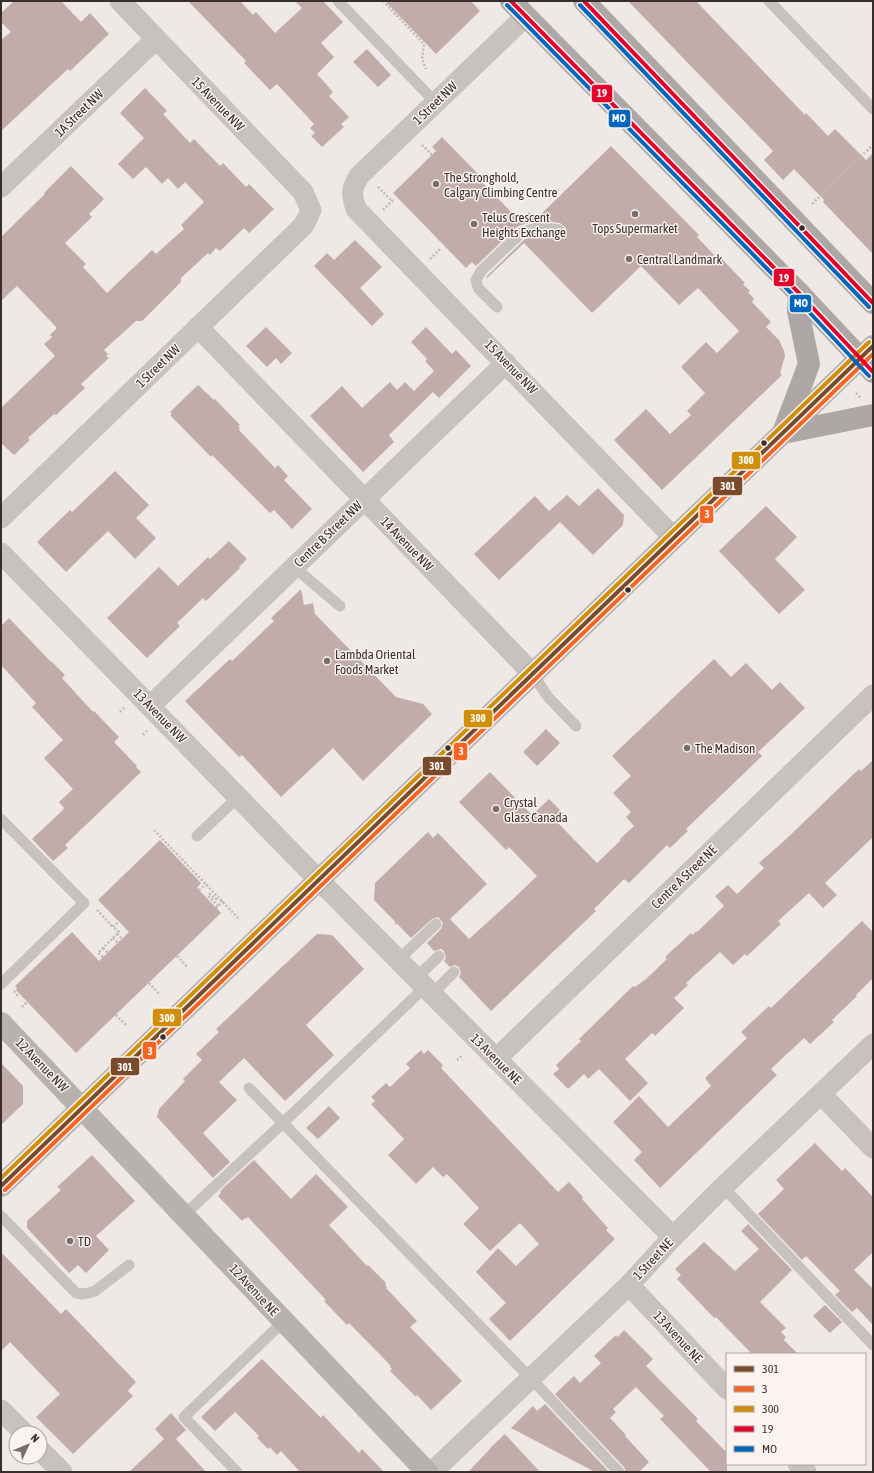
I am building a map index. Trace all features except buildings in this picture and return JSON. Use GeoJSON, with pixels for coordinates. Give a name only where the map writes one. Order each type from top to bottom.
{"type":"FeatureCollection","features":[{"type":"Feature","properties":{"kind":"highway"},"geometry":{"type":"LineString","coordinates":[[584,1],[873,304]]}},
{"type":"Feature","properties":{"kind":"highway"},"geometry":{"type":"LineString","coordinates":[[519,9],[799,293],[869,359]]}},
{"type":"Feature","properties":{"kind":"highway"},"geometry":{"type":"LineString","coordinates":[[784,433],[809,364],[798,311],[799,293]]}},
{"type":"Feature","properties":{"kind":"highway"},"geometry":{"type":"LineString","coordinates":[[784,433],[873,415]]}},
{"type":"Feature","properties":{"kind":"main road"},"geometry":{"type":"LineString","coordinates":[[1,1186],[532,673],[784,433],[869,359]]}},
{"type":"Feature","properties":{"kind":"main road","name":"12 Avenue NW"},"geometry":{"type":"LineString","coordinates":[[1,1023],[82,1108]]}},
{"type":"Feature","properties":{"kind":"main road","name":"12 Avenue NE"},"geometry":{"type":"LineString","coordinates":[[82,1108],[427,1472]]}},
{"type":"Feature","properties":{"kind":"street","name":"15 Avenue NW"},"geometry":{"type":"LineString","coordinates":[[120,1],[303,192],[311,210]]}},
{"type":"Feature","properties":{"kind":"street","name":"1 Street NW"},"geometry":{"type":"LineString","coordinates":[[352,194],[353,187],[359,176],[436,103],[519,9]]}},
{"type":"Feature","properties":{"kind":"street","name":"1A Street NW"},"geometry":{"type":"LineString","coordinates":[[1,187],[156,39]]}},
{"type":"Feature","properties":{"kind":"street","name":"15 Avenue NW"},"geometry":{"type":"LineString","coordinates":[[352,194],[356,208],[674,538]]}},
{"type":"Feature","properties":{"kind":"street","name":"1 Street NW"},"geometry":{"type":"LineString","coordinates":[[1,518],[303,226],[311,210]]}},
{"type":"Feature","properties":{"kind":"street","name":"14 Avenue NW"},"geometry":{"type":"LineString","coordinates":[[198,328],[532,673]]}},
{"type":"Feature","properties":{"kind":"street","name":"Centre B Street NW"},"geometry":{"type":"LineString","coordinates":[[150,706],[506,363]]}},
{"type":"Feature","properties":{"kind":"street","name":"13 Avenue NW"},"geometry":{"type":"LineString","coordinates":[[1,553],[319,880]]}},
{"type":"Feature","properties":{"kind":"street","name":"Centre A Street NE"},"geometry":{"type":"LineString","coordinates":[[496,1059],[873,695]]}},
{"type":"Feature","properties":{"kind":"street","name":"13 Avenue NE"},"geometry":{"type":"LineString","coordinates":[[319,880],[673,1237]]}},
{"type":"Feature","properties":{"kind":"street","name":"1 Street NE"},"geometry":{"type":"LineString","coordinates":[[432,1472],[629,1286],[673,1237],[723,1187],[873,1044]]}},
{"type":"Feature","properties":{"kind":"street"},"geometry":{"type":"LineString","coordinates":[[821,1094],[873,1148]]}},
{"type":"Feature","properties":{"kind":"street","name":"13 Avenue NE"},"geometry":{"type":"LineString","coordinates":[[629,1286],[726,1388]]}},
{"type":"Feature","properties":{"kind":"street"},"geometry":{"type":"LineString","coordinates":[[1,1410],[16,1425]]}},
{"type":"Feature","properties":{"kind":"street"},"geometry":{"type":"LineString","coordinates":[[48,1458],[62,1472]]}},
{"type":"Feature","properties":{"kind":"lane"},"geometry":{"type":"LineString","coordinates":[[338,1],[436,103]]}},
{"type":"Feature","properties":{"kind":"lane"},"geometry":{"type":"LineString","coordinates":[[769,1],[873,110]]}},
{"type":"Feature","properties":{"kind":"lane"},"geometry":{"type":"LineString","coordinates":[[497,307],[478,288],[476,280],[481,271],[521,233],[539,227],[559,230]]}},
{"type":"Feature","properties":{"kind":"lane"},"geometry":{"type":"LineString","coordinates":[[294,567],[340,606]]}},
{"type":"Feature","properties":{"kind":"lane"},"geometry":{"type":"LineString","coordinates":[[532,673],[548,697],[576,726]]}},
{"type":"Feature","properties":{"kind":"lane"},"geometry":{"type":"LineString","coordinates":[[198,836],[238,796]]}},
{"type":"Feature","properties":{"kind":"lane"},"geometry":{"type":"LineString","coordinates":[[1,819],[84,903],[1,984]]}},
{"type":"Feature","properties":{"kind":"lane"},"geometry":{"type":"LineString","coordinates":[[398,960],[436,924]]}},
{"type":"Feature","properties":{"kind":"lane"},"geometry":{"type":"LineString","coordinates":[[424,986],[439,956]]}},
{"type":"Feature","properties":{"kind":"lane"},"geometry":{"type":"LineString","coordinates":[[184,1216],[424,986],[454,972]]}},
{"type":"Feature","properties":{"kind":"lane"},"geometry":{"type":"LineString","coordinates":[[249,1088],[531,1378],[619,1472]]}},
{"type":"Feature","properties":{"kind":"lane"},"geometry":{"type":"LineString","coordinates":[[723,1187],[873,1345]]}},
{"type":"Feature","properties":{"kind":"lane"},"geometry":{"type":"LineString","coordinates":[[1,1216],[76,1293],[88,1294],[95,1291],[129,1265]]}},
{"type":"Feature","properties":{"kind":"lane"},"geometry":{"type":"LineString","coordinates":[[237,1472],[184,1417],[284,1322]]}},
{"type":"Feature","properties":{"kind":"path"},"geometry":{"type":"LineString","coordinates":[[383,1],[424,44],[422,59],[424,66],[429,72]]}},
{"type":"Feature","properties":{"kind":"path"},"geometry":{"type":"LineString","coordinates":[[812,204],[873,145]]}},
{"type":"Feature","properties":{"kind":"path"},"geometry":{"type":"LineString","coordinates":[[422,146],[432,155]]}},
{"type":"Feature","properties":{"kind":"path"},"geometry":{"type":"LineString","coordinates":[[378,187],[393,200],[381,212]]}},
{"type":"Feature","properties":{"kind":"path"},"geometry":{"type":"LineString","coordinates":[[433,256],[440,249]]}},
{"type":"Feature","properties":{"kind":"path"},"geometry":{"type":"LineString","coordinates":[[154,830],[182,861],[239,918]]}},
{"type":"Feature","properties":{"kind":"path"},"geometry":{"type":"LineString","coordinates":[[199,890],[206,884]]}},
{"type":"Feature","properties":{"kind":"path"},"geometry":{"type":"LineString","coordinates":[[218,897],[216,899],[210,894],[208,896],[217,907],[223,901]]}},
{"type":"Feature","properties":{"kind":"path"},"geometry":{"type":"LineString","coordinates":[[92,905],[119,932],[117,934],[122,939]]}},
{"type":"Feature","properties":{"kind":"path"},"geometry":{"type":"LineString","coordinates":[[113,927],[118,922]]}},
{"type":"Feature","properties":{"kind":"path"},"geometry":{"type":"LineString","coordinates":[[103,957],[98,953],[117,934]]}},
{"type":"Feature","properties":{"kind":"path"},"geometry":{"type":"LineString","coordinates":[[113,938],[118,943]]}},
{"type":"Feature","properties":{"kind":"path"},"geometry":{"type":"LineString","coordinates":[[103,948],[108,953]]}},
{"type":"Feature","properties":{"kind":"path"},"geometry":{"type":"LineString","coordinates":[[177,956],[188,968]]}},
{"type":"Feature","properties":{"kind":"path"},"geometry":{"type":"LineString","coordinates":[[149,983],[160,995]]}},
{"type":"Feature","properties":{"kind":"path"},"geometry":{"type":"LineString","coordinates":[[22,1007],[29,1000]]}},
{"type":"Feature","properties":{"kind":"path"},"geometry":{"type":"LineString","coordinates":[[116,1015],[127,1026]]}},
{"type":"Feature","properties":{"kind":"path"},"geometry":{"type":"LineString","coordinates":[[458,1060],[463,1055]]}},
{"type":"Feature","properties":{"kind":"transit line","name":"19"},"geometry":{"type":"LineString","coordinates":[[511,1],[799,293],[873,372]]}},
{"type":"Feature","properties":{"kind":"transit line","name":"19"},"geometry":{"type":"LineString","coordinates":[[584,1],[873,303]]}},
{"type":"Feature","properties":{"kind":"transit line","name":"MO"},"geometry":{"type":"LineString","coordinates":[[507,5],[795,297],[869,376]]}},
{"type":"Feature","properties":{"kind":"transit line","name":"MO"},"geometry":{"type":"LineString","coordinates":[[580,5],[869,307]]}},
{"type":"Feature","properties":{"kind":"transit line","name":"300"},"geometry":{"type":"LineString","coordinates":[[1,1178],[869,342]]}},
{"type":"Feature","properties":{"kind":"transit line","name":"301"},"geometry":{"type":"LineString","coordinates":[[1,1186],[873,346]]}},
{"type":"Feature","properties":{"kind":"transit line","name":"3"},"geometry":{"type":"LineString","coordinates":[[5,1190],[873,354]]}},
{"type":"Feature","properties":{"kind":"place","name":"The Stronghold, Calgary Climbing Centre"},"geometry":{"type":"Point","coordinates":[436,184]}},
{"type":"Feature","properties":{"kind":"place","name":"Tops Supermarket"},"geometry":{"type":"Point","coordinates":[635,214]}},
{"type":"Feature","properties":{"kind":"place","name":"Telus Crescent Heights Exchange"},"geometry":{"type":"Point","coordinates":[474,224]}},
{"type":"Feature","properties":{"kind":"place","name":"Central Landmark"},"geometry":{"type":"Point","coordinates":[629,259]}},
{"type":"Feature","properties":{"kind":"place","name":"Lambda Oriental Foods Market"},"geometry":{"type":"Point","coordinates":[327,661]}},
{"type":"Feature","properties":{"kind":"place","name":"The Madison"},"geometry":{"type":"Point","coordinates":[687,748]}},
{"type":"Feature","properties":{"kind":"place","name":"Crystal Glass Canada"},"geometry":{"type":"Point","coordinates":[496,809]}},
{"type":"Feature","properties":{"kind":"place","name":"TD"},"geometry":{"type":"Point","coordinates":[70,1241]}}]}
